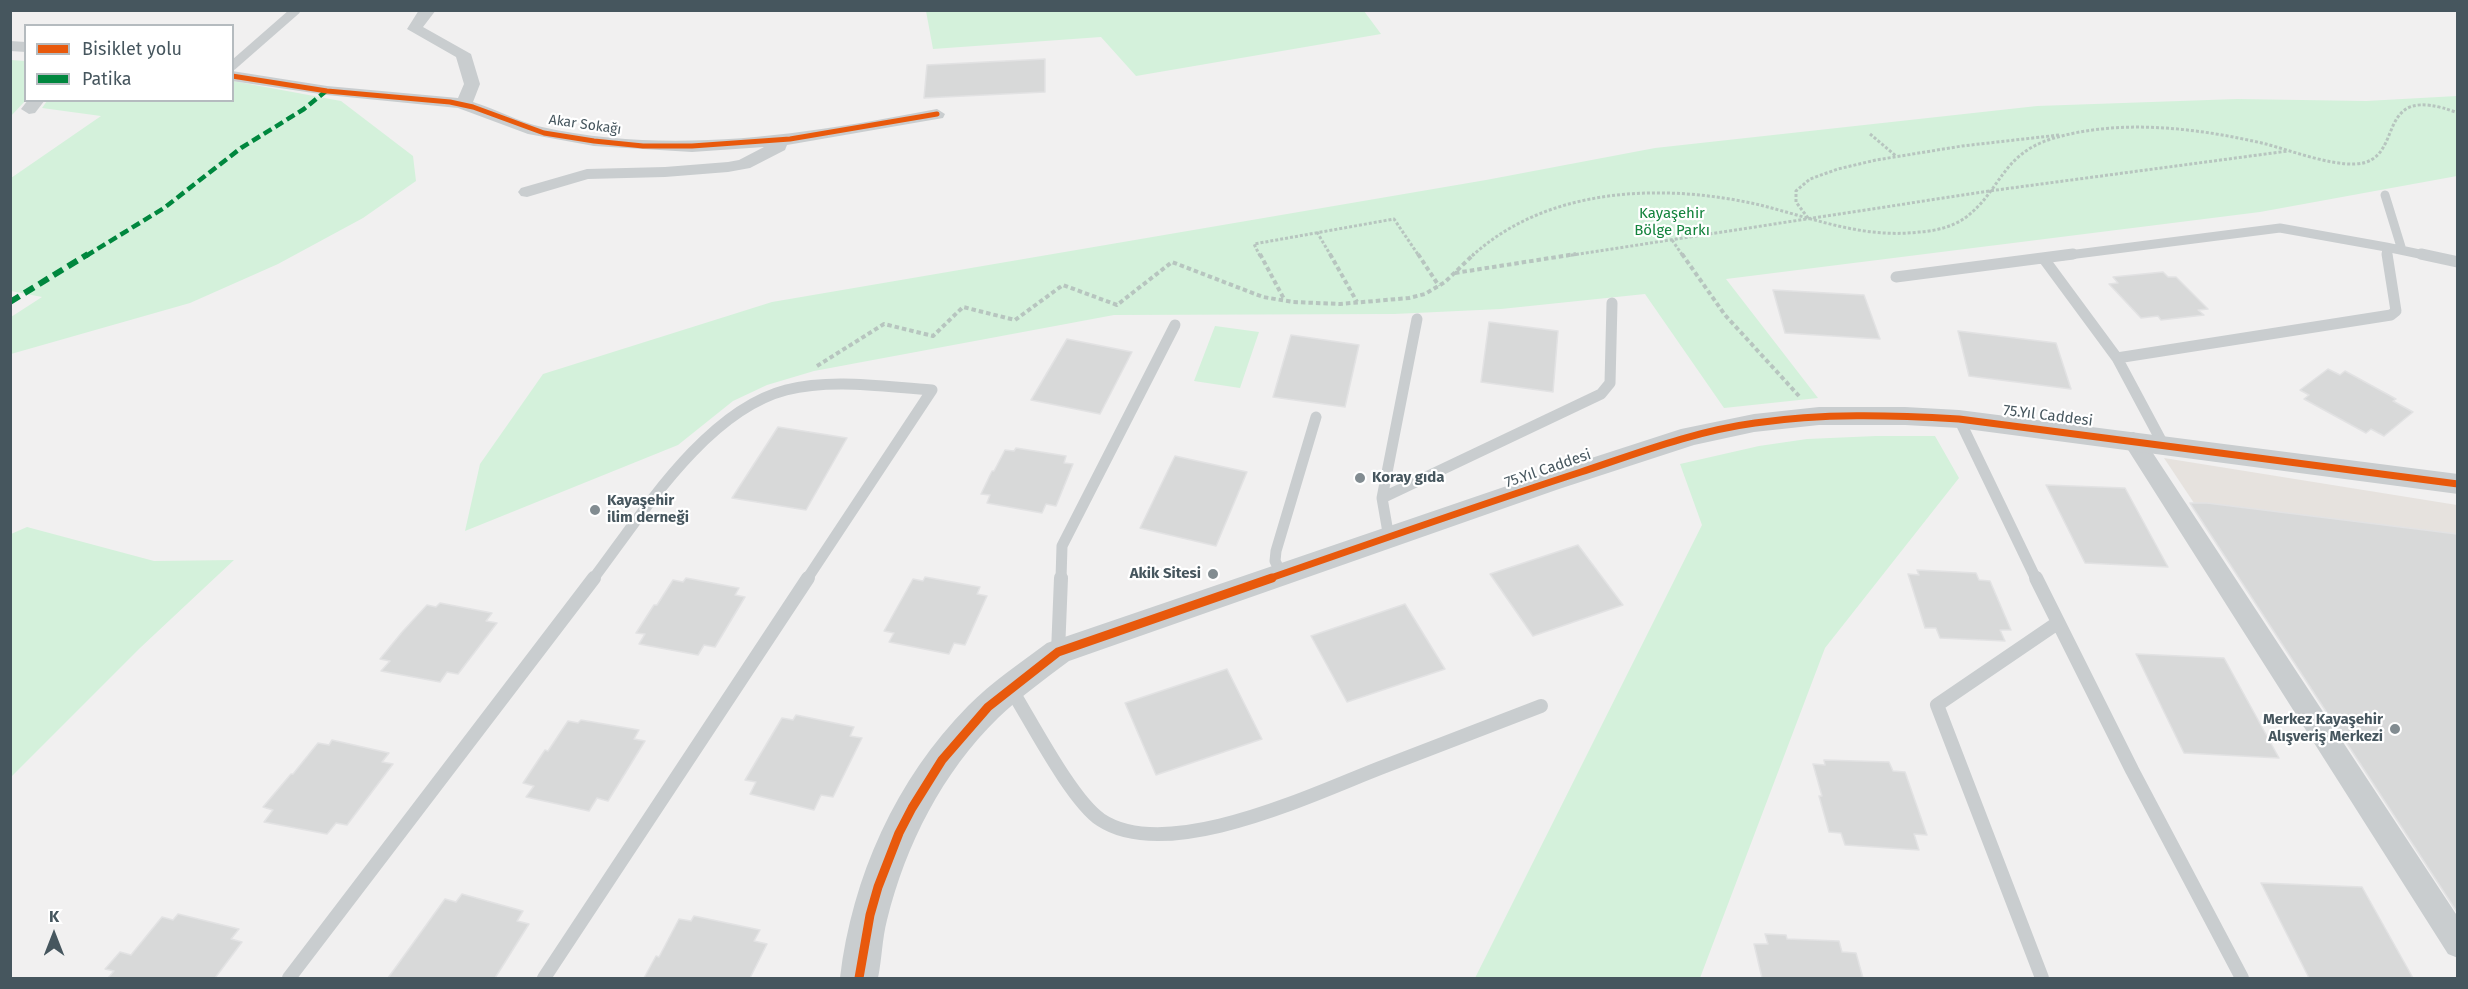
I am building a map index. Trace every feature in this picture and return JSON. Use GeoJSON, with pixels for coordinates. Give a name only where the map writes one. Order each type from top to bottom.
{"type":"FeatureCollection","features":[{"type":"Feature","properties":{"kind":"street"},"geometry":{"type":"LineString","coordinates":[[429,10],[421,17],[415,29],[463,54],[472,84],[464,105]]}},
{"type":"Feature","properties":{"kind":"street","name":"Akar Sokağı"},"geometry":{"type":"LineString","coordinates":[[234,76],[326,91],[464,105],[543,133],[636,146],[721,147],[794,138],[937,114]]}},
{"type":"Feature","properties":{"kind":"street"},"geometry":{"type":"LineString","coordinates":[[527,192],[587,174],[665,172],[744,164],[794,138]]}},
{"type":"Feature","properties":{"kind":"street","name":"75.Yıl Caddesi"},"geometry":{"type":"LineString","coordinates":[[859,978],[869,917],[883,870],[912,806],[941,759],[981,714],[1058,652],[1549,482],[1691,436],[1754,423],[1819,416],[1905,416],[1959,419],[2457,484]]}},
{"type":"Feature","properties":{"kind":"street"},"geometry":{"type":"LineString","coordinates":[[2133,440],[2457,944]]}},
{"type":"Feature","properties":{"kind":"lane"},"geometry":{"type":"LineString","coordinates":[[234,64],[296,10]]}},
{"type":"Feature","properties":{"kind":"lane"},"geometry":{"type":"LineString","coordinates":[[2385,195],[2402,250]]}},
{"type":"Feature","properties":{"kind":"lane"},"geometry":{"type":"LineString","coordinates":[[1896,277],[2280,228],[2457,262]]}},
{"type":"Feature","properties":{"kind":"lane"},"geometry":{"type":"LineString","coordinates":[[2116,358],[2391,315],[2396,311],[2386,247]]}},
{"type":"Feature","properties":{"kind":"lane"},"geometry":{"type":"LineString","coordinates":[[2044,259],[2116,358],[2163,444]]}},
{"type":"Feature","properties":{"kind":"lane"},"geometry":{"type":"LineString","coordinates":[[1382,498],[1601,394],[1610,383],[1612,303]]}},
{"type":"Feature","properties":{"kind":"lane"},"geometry":{"type":"LineString","coordinates":[[1389,538],[1382,498],[1417,320]]}},
{"type":"Feature","properties":{"kind":"lane"},"geometry":{"type":"LineString","coordinates":[[1058,652],[1062,546],[1175,325]]}},
{"type":"Feature","properties":{"kind":"lane"},"geometry":{"type":"LineString","coordinates":[[289,978],[685,459],[718,427],[770,395],[804,387],[834,385],[932,390],[544,978]]}},
{"type":"Feature","properties":{"kind":"lane"},"geometry":{"type":"LineString","coordinates":[[1282,575],[1275,561],[1276,551],[1316,417]]}},
{"type":"Feature","properties":{"kind":"lane"},"geometry":{"type":"LineString","coordinates":[[1959,419],[2056,624],[2152,812],[2242,978]]}},
{"type":"Feature","properties":{"kind":"lane"},"geometry":{"type":"LineString","coordinates":[[2042,978],[1937,705],[2056,624]]}},
{"type":"Feature","properties":{"kind":"lane"},"geometry":{"type":"LineString","coordinates":[[1011,688],[1082,800],[1101,820],[1130,831],[1167,832],[1207,829],[1249,819],[1541,705]]}},
{"type":"Feature","properties":{"kind":"path"},"geometry":{"type":"LineString","coordinates":[[1809,218],[1794,198],[1800,185],[1837,170],[1896,156],[2118,128],[2183,130],[2223,136],[2329,160],[2362,164],[2381,154],[2400,111],[2407,106],[2434,105],[2457,113]]}},
{"type":"Feature","properties":{"kind":"path"},"geometry":{"type":"LineString","coordinates":[[808,371],[884,324],[933,336],[963,307],[1015,320],[1063,285],[1117,305],[1172,262],[1261,296],[1285,300],[1357,302],[1406,298],[1430,293],[1486,244],[1516,225],[1577,202],[1616,195],[1662,192],[1700,195],[1738,201],[1859,232],[1881,234],[1924,232],[1947,227],[1962,220],[1977,208],[2013,160],[2030,147],[2083,132]]}},
{"type":"Feature","properties":{"kind":"path"},"geometry":{"type":"LineString","coordinates":[[1870,134],[1896,156]]}},
{"type":"Feature","properties":{"kind":"path"},"geometry":{"type":"LineString","coordinates":[[1454,273],[1989,191],[2292,151]]}},
{"type":"Feature","properties":{"kind":"path"},"geometry":{"type":"LineString","coordinates":[[1285,300],[1254,244],[1394,219],[1439,286]]}},
{"type":"Feature","properties":{"kind":"path"},"geometry":{"type":"LineString","coordinates":[[1317,232],[1357,302]]}},
{"type":"Feature","properties":{"kind":"path"},"geometry":{"type":"LineString","coordinates":[[1672,239],[1725,315],[1819,416]]}},
{"type":"Feature","properties":{"kind":"shaded area","name":"Merkez Kayaşehir Alışveriş Merkezi"},"geometry":{"type":"Polygon","coordinates":[[[2164,458],[2457,505],[2457,898],[2164,458]]]}},
{"type":"Feature","properties":{"kind":"green space"},"geometry":{"type":"Polygon","coordinates":[[[926,11],[1364,11],[1381,34],[1136,76],[1101,37],[933,49],[926,11]]]}},
{"type":"Feature","properties":{"kind":"green space"},"geometry":{"type":"Polygon","coordinates":[[[11,60],[24,61],[24,102],[11,116],[11,60]]]}},
{"type":"Feature","properties":{"kind":"green space"},"geometry":{"type":"Polygon","coordinates":[[[234,81],[341,101],[413,156],[416,181],[363,218],[278,264],[190,303],[11,354],[11,317],[42,297],[11,291],[11,178],[101,116],[42,108],[46,102],[234,102],[234,81]]]}},
{"type":"Feature","properties":{"kind":"green space","name":"Kayaşehir Bölge Parkı"},"geometry":{"type":"Polygon","coordinates":[[[2457,96],[2457,176],[2260,212],[1726,279],[1818,398],[1724,408],[1645,294],[1501,309],[1394,314],[1114,315],[814,371],[767,385],[733,401],[678,445],[465,531],[480,464],[543,374],[772,302],[1486,180],[1655,148],[2037,106],[2237,99],[2366,101],[2457,96]]]}},
{"type":"Feature","properties":{"kind":"green space"},"geometry":{"type":"Polygon","coordinates":[[[1215,326],[1259,332],[1240,388],[1194,381],[1215,326]]]}},
{"type":"Feature","properties":{"kind":"green space"},"geometry":{"type":"Polygon","coordinates":[[[1935,436],[1959,478],[1825,648],[1700,978],[1475,978],[1702,525],[1680,464],[1759,446],[1807,439],[1935,436]]]}},
{"type":"Feature","properties":{"kind":"green space"},"geometry":{"type":"Polygon","coordinates":[[[27,527],[154,561],[234,560],[140,648],[11,777],[11,534],[27,527]]]}},
{"type":"Feature","properties":{"kind":"building"},"geometry":{"type":"Polygon","coordinates":[[[1045,59],[1045,92],[924,98],[927,65],[1045,59]]]}},
{"type":"Feature","properties":{"kind":"building"},"geometry":{"type":"Polygon","coordinates":[[[2163,272],[2168,277],[2176,277],[2208,309],[2198,310],[2204,315],[2161,320],[2158,316],[2141,318],[2109,284],[2118,283],[2113,277],[2163,272]]]}},
{"type":"Feature","properties":{"kind":"building"},"geometry":{"type":"Polygon","coordinates":[[[1773,290],[1864,295],[1880,339],[1785,333],[1773,290]]]}},
{"type":"Feature","properties":{"kind":"building"},"geometry":{"type":"Polygon","coordinates":[[[1489,322],[1558,331],[1553,392],[1481,382],[1489,322]]]}},
{"type":"Feature","properties":{"kind":"building"},"geometry":{"type":"Polygon","coordinates":[[[1958,331],[2056,343],[2071,389],[1969,376],[1958,331]]]}},
{"type":"Feature","properties":{"kind":"building"},"geometry":{"type":"Polygon","coordinates":[[[1291,335],[1359,345],[1345,407],[1273,397],[1291,335]]]}},
{"type":"Feature","properties":{"kind":"building"},"geometry":{"type":"Polygon","coordinates":[[[1067,339],[1132,352],[1100,414],[1031,400],[1067,339]]]}},
{"type":"Feature","properties":{"kind":"building"},"geometry":{"type":"Polygon","coordinates":[[[2328,369],[2340,375],[2345,371],[2396,399],[2393,401],[2413,412],[2384,436],[2371,429],[2366,433],[2304,399],[2309,395],[2300,390],[2328,369]]]}},
{"type":"Feature","properties":{"kind":"building"},"geometry":{"type":"Polygon","coordinates":[[[778,427],[847,438],[806,510],[732,498],[778,427]]]}},
{"type":"Feature","properties":{"kind":"building"},"geometry":{"type":"Polygon","coordinates":[[[1016,448],[1066,456],[1064,463],[1073,464],[1056,506],[1046,504],[1042,513],[987,503],[990,495],[981,494],[992,471],[1005,450],[1014,451],[1016,448]]]}},
{"type":"Feature","properties":{"kind":"building"},"geometry":{"type":"Polygon","coordinates":[[[1175,456],[1247,472],[1216,546],[1140,528],[1175,456]]]}},
{"type":"Feature","properties":{"kind":"building"},"geometry":{"type":"Polygon","coordinates":[[[2046,485],[2125,488],[2168,567],[2085,563],[2046,485]]]}},
{"type":"Feature","properties":{"kind":"building","name":"Merkez Kayaşehir Alışveriş Merkezi"},"geometry":{"type":"Polygon","coordinates":[[[2190,503],[2207,503],[2457,534],[2457,912],[2190,503]]]}},
{"type":"Feature","properties":{"kind":"building"},"geometry":{"type":"Polygon","coordinates":[[[1578,545],[1623,605],[1533,636],[1490,574],[1578,545]]]}},
{"type":"Feature","properties":{"kind":"building"},"geometry":{"type":"Polygon","coordinates":[[[1917,570],[1976,573],[1979,580],[1990,581],[2011,630],[2000,630],[2005,641],[1940,638],[1936,628],[1925,628],[1908,574],[1919,575],[1917,570]]]}},
{"type":"Feature","properties":{"kind":"building"},"geometry":{"type":"Polygon","coordinates":[[[925,577],[980,587],[977,594],[987,596],[965,645],[954,643],[949,654],[889,642],[894,633],[884,631],[913,579],[923,581],[925,577]]]}},
{"type":"Feature","properties":{"kind":"building"},"geometry":{"type":"Polygon","coordinates":[[[686,578],[739,588],[735,595],[745,597],[715,647],[704,645],[698,655],[639,644],[645,634],[636,633],[654,605],[657,605],[673,580],[683,582],[686,578]]]}},
{"type":"Feature","properties":{"kind":"building"},"geometry":{"type":"Polygon","coordinates":[[[440,603],[492,613],[486,621],[497,623],[458,674],[447,672],[440,682],[381,671],[390,661],[380,659],[403,631],[427,605],[436,607],[440,603]]]}},
{"type":"Feature","properties":{"kind":"building"},"geometry":{"type":"Polygon","coordinates":[[[1405,604],[1445,669],[1347,702],[1311,636],[1405,604]]]}},
{"type":"Feature","properties":{"kind":"building"},"geometry":{"type":"Polygon","coordinates":[[[2136,654],[2224,658],[2279,758],[2184,753],[2136,654]]]}},
{"type":"Feature","properties":{"kind":"building"},"geometry":{"type":"Polygon","coordinates":[[[1227,669],[1262,739],[1156,775],[1125,703],[1227,669]]]}},
{"type":"Feature","properties":{"kind":"building"},"geometry":{"type":"Polygon","coordinates":[[[796,715],[854,727],[850,736],[862,738],[833,797],[821,795],[814,810],[750,794],[756,782],[745,780],[782,718],[793,720],[796,715]]]}},
{"type":"Feature","properties":{"kind":"building"},"geometry":{"type":"Polygon","coordinates":[[[581,720],[639,730],[634,739],[645,741],[608,801],[597,798],[589,811],[526,797],[534,786],[523,783],[545,750],[548,751],[568,721],[578,723],[581,720]]]}},
{"type":"Feature","properties":{"kind":"building"},"geometry":{"type":"Polygon","coordinates":[[[332,740],[389,753],[382,762],[393,764],[347,825],[336,823],[327,834],[264,822],[273,810],[263,807],[318,743],[329,745],[332,740]]]}},
{"type":"Feature","properties":{"kind":"building"},"geometry":{"type":"Polygon","coordinates":[[[1824,760],[1889,762],[1893,771],[1905,772],[1927,835],[1914,834],[1919,850],[1845,845],[1841,833],[1829,832],[1813,764],[1825,765],[1824,760]]]}},
{"type":"Feature","properties":{"kind":"building"},"geometry":{"type":"Polygon","coordinates":[[[2261,883],[2362,887],[2413,978],[2309,978],[2261,883]]]}},
{"type":"Feature","properties":{"kind":"building"},"geometry":{"type":"Polygon","coordinates":[[[462,894],[523,911],[517,921],[529,924],[495,978],[388,978],[445,899],[456,902],[462,894]]]}},
{"type":"Feature","properties":{"kind":"building"},"geometry":{"type":"Polygon","coordinates":[[[178,914],[239,929],[231,939],[242,942],[215,978],[108,978],[114,971],[105,969],[120,952],[131,955],[162,917],[173,920],[178,914]]]}},
{"type":"Feature","properties":{"kind":"building"},"geometry":{"type":"Polygon","coordinates":[[[694,916],[760,930],[754,941],[767,944],[750,978],[644,978],[656,956],[659,957],[679,919],[691,921],[694,916]]]}},
{"type":"Feature","properties":{"kind":"building"},"geometry":{"type":"Polygon","coordinates":[[[1765,934],[1786,935],[1787,939],[1839,941],[1842,952],[1856,953],[1863,978],[1762,978],[1754,944],[1768,944],[1765,934]]]}},
{"type":"Feature","properties":{"kind":"marked path"},"geometry":{"type":"LineString","coordinates":[[10,302],[164,208],[241,148],[304,109],[326,91]]}},
{"type":"Feature","properties":{"kind":"cycle path"},"geometry":{"type":"LineString","coordinates":[[234,76],[327,91],[463,104],[544,133],[643,146],[741,144],[790,139],[937,114]]}},
{"type":"Feature","properties":{"kind":"cycle path"},"geometry":{"type":"LineString","coordinates":[[859,978],[866,930],[878,887],[899,833],[926,784],[942,760],[979,716],[1007,690],[1058,652],[1549,482],[1691,436],[1754,423],[1819,416],[1905,416],[1959,419],[2458,484]]}},
{"type":"Feature","properties":{"kind":"place","name":"Koray gıda"},"geometry":{"type":"Point","coordinates":[1360,478]}},
{"type":"Feature","properties":{"kind":"place","name":"Kayaşehir ilim derneği"},"geometry":{"type":"Point","coordinates":[595,510]}},
{"type":"Feature","properties":{"kind":"place","name":"Akik Sitesi"},"geometry":{"type":"Point","coordinates":[1213,574]}},
{"type":"Feature","properties":{"kind":"place","name":"Merkez Kayaşehir Alışveriş Merkezi"},"geometry":{"type":"Point","coordinates":[2395,729]}}]}
